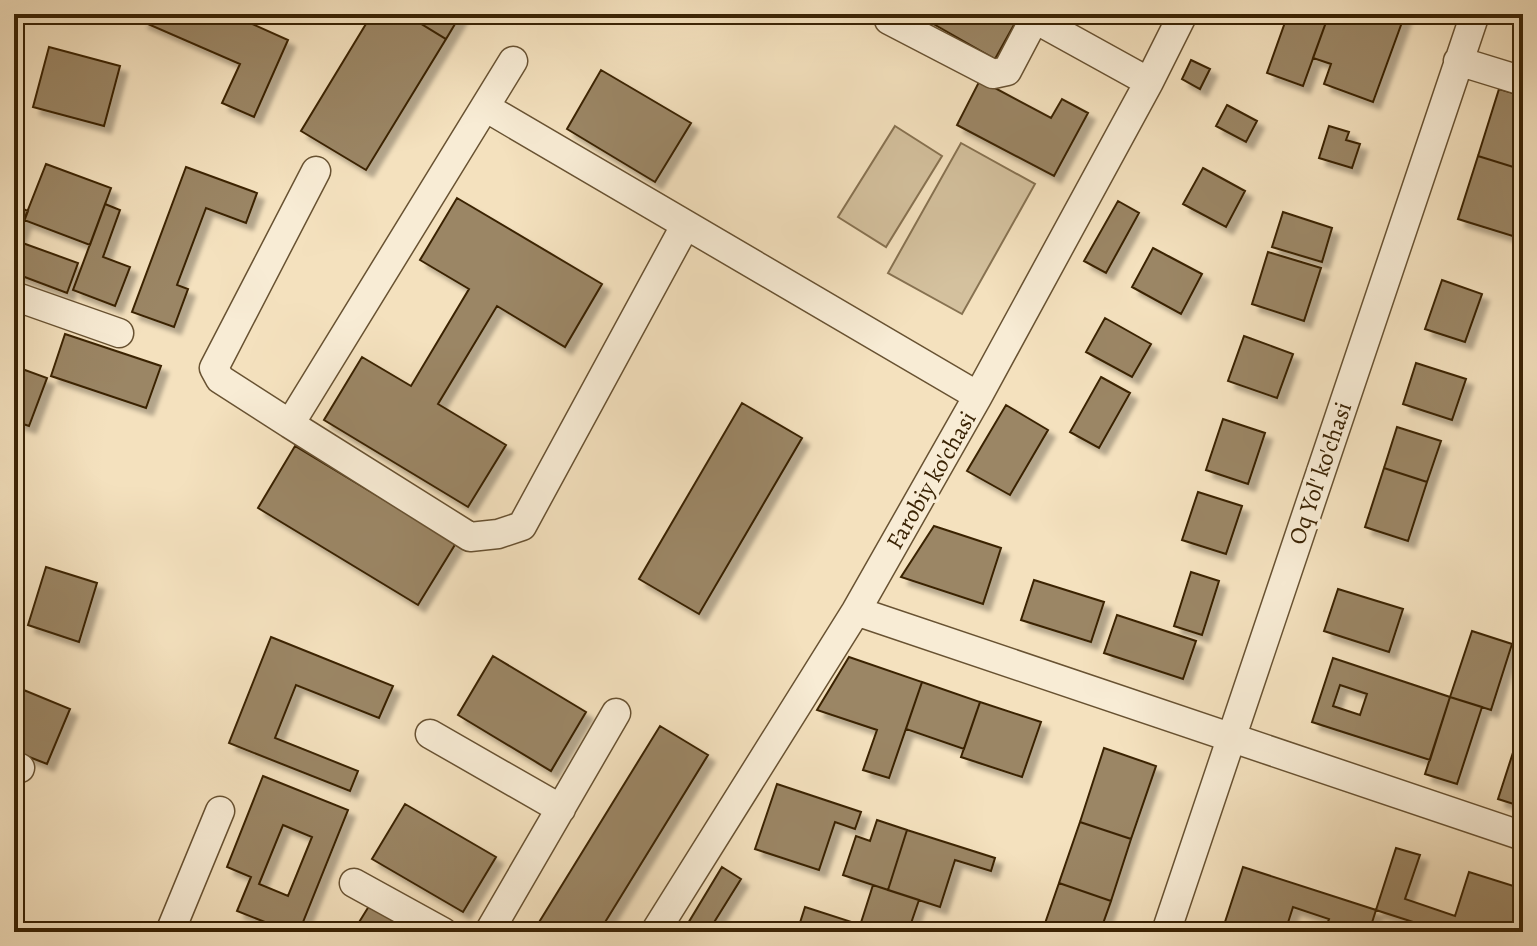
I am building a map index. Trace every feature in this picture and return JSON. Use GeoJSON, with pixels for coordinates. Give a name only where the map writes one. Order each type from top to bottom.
{"type":"FeatureCollection","features":[{"type":"Feature","properties":{"kind":"street","name":"Farobiy ko'chasi"},"geometry":{"type":"LineString","coordinates":[[655,932],[856,611],[978,396],[1183,14]]}},
{"type":"Feature","properties":{"kind":"street","name":"Oq Yol' ko'chasi"},"geometry":{"type":"LineString","coordinates":[[1166,932],[1475,14]]}},
{"type":"Feature","properties":{"kind":"street"},"geometry":{"type":"LineString","coordinates":[[889,20],[993,74],[1007,71],[1036,16],[1149,82]]}},
{"type":"Feature","properties":{"kind":"street"},"geometry":{"type":"LineString","coordinates":[[290,424],[513,61]]}},
{"type":"Feature","properties":{"kind":"street"},"geometry":{"type":"LineString","coordinates":[[1458,61],[1523,81]]}},
{"type":"Feature","properties":{"kind":"street"},"geometry":{"type":"LineString","coordinates":[[485,107],[978,396]]}},
{"type":"Feature","properties":{"kind":"street"},"geometry":{"type":"LineString","coordinates":[[316,171],[214,368],[220,379],[470,537],[498,534],[522,526],[685,226]]}},
{"type":"Feature","properties":{"kind":"street"},"geometry":{"type":"LineString","coordinates":[[14,296],[119,333]]}},
{"type":"Feature","properties":{"kind":"street"},"geometry":{"type":"LineString","coordinates":[[856,611],[1523,836]]}},
{"type":"Feature","properties":{"kind":"street"},"geometry":{"type":"LineString","coordinates":[[489,932],[616,713]]}},
{"type":"Feature","properties":{"kind":"street"},"geometry":{"type":"LineString","coordinates":[[430,734],[561,809]]}},
{"type":"Feature","properties":{"kind":"street"},"geometry":{"type":"LineString","coordinates":[[170,932],[220,811]]}},
{"type":"Feature","properties":{"kind":"street"},"geometry":{"type":"LineString","coordinates":[[354,883],[443,932]]}},
{"type":"Feature","properties":{"kind":"shaded area"},"geometry":{"type":"Polygon","coordinates":[[[895,126],[942,156],[886,247],[838,217],[895,126]]]}},
{"type":"Feature","properties":{"kind":"shaded area"},"geometry":{"type":"Polygon","coordinates":[[[961,143],[1035,184],[962,314],[888,273],[961,143]]]}},
{"type":"Feature","properties":{"kind":"building"},"geometry":{"type":"Polygon","coordinates":[[[144,14],[230,14],[288,40],[254,117],[222,103],[240,64],[141,21],[144,14]]]}},
{"type":"Feature","properties":{"kind":"building"},"geometry":{"type":"Polygon","coordinates":[[[372,14],[405,14],[446,39],[366,170],[301,131],[372,14]]]}},
{"type":"Feature","properties":{"kind":"building"},"geometry":{"type":"Polygon","coordinates":[[[405,14],[461,14],[446,39],[405,14]]]}},
{"type":"Feature","properties":{"kind":"building"},"geometry":{"type":"Polygon","coordinates":[[[916,14],[1020,14],[995,59],[916,14]]]}},
{"type":"Feature","properties":{"kind":"building"},"geometry":{"type":"Polygon","coordinates":[[[1288,14],[1329,14],[1303,86],[1267,73],[1288,14]]]}},
{"type":"Feature","properties":{"kind":"building"},"geometry":{"type":"Polygon","coordinates":[[[1329,14],[1357,23],[1360,14],[1405,14],[1373,102],[1324,84],[1331,64],[1313,58],[1329,14]]]}},
{"type":"Feature","properties":{"kind":"building"},"geometry":{"type":"Polygon","coordinates":[[[49,47],[120,66],[104,126],[33,107],[49,47]]]}},
{"type":"Feature","properties":{"kind":"building"},"geometry":{"type":"Polygon","coordinates":[[[1191,60],[1210,69],[1200,89],[1182,79],[1191,60]]]}},
{"type":"Feature","properties":{"kind":"building"},"geometry":{"type":"Polygon","coordinates":[[[601,70],[691,123],[655,182],[567,129],[601,70]]]}},
{"type":"Feature","properties":{"kind":"building"},"geometry":{"type":"Polygon","coordinates":[[[980,80],[1051,118],[1062,99],[1088,113],[1054,176],[957,125],[980,80]]]}},
{"type":"Feature","properties":{"kind":"building"},"geometry":{"type":"Polygon","coordinates":[[[1499,89],[1523,96],[1523,170],[1478,156],[1499,89]]]}},
{"type":"Feature","properties":{"kind":"building"},"geometry":{"type":"Polygon","coordinates":[[[1227,105],[1257,121],[1246,142],[1216,126],[1227,105]]]}},
{"type":"Feature","properties":{"kind":"building"},"geometry":{"type":"Polygon","coordinates":[[[1329,126],[1349,132],[1346,140],[1360,144],[1352,168],[1319,158],[1329,126]]]}},
{"type":"Feature","properties":{"kind":"building"},"geometry":{"type":"Polygon","coordinates":[[[1478,156],[1523,170],[1523,215],[1516,237],[1458,219],[1478,156]]]}},
{"type":"Feature","properties":{"kind":"building"},"geometry":{"type":"Polygon","coordinates":[[[46,164],[111,188],[90,245],[24,220],[46,164]]]}},
{"type":"Feature","properties":{"kind":"building"},"geometry":{"type":"Polygon","coordinates":[[[186,167],[257,193],[246,223],[206,208],[177,285],[188,289],[174,327],[132,312],[186,167]]]}},
{"type":"Feature","properties":{"kind":"building"},"geometry":{"type":"Polygon","coordinates":[[[1203,168],[1245,191],[1226,227],[1183,204],[1203,168]]]}},
{"type":"Feature","properties":{"kind":"building"},"geometry":{"type":"Polygon","coordinates":[[[457,198],[602,284],[565,347],[497,306],[438,404],[506,445],[468,507],[324,420],[362,357],[411,386],[469,289],[420,260],[457,198]]]}},
{"type":"Feature","properties":{"kind":"building"},"geometry":{"type":"Polygon","coordinates":[[[1118,201],[1139,213],[1106,273],[1084,261],[1118,201]]]}},
{"type":"Feature","properties":{"kind":"building"},"geometry":{"type":"Polygon","coordinates":[[[105,204],[120,210],[103,257],[130,267],[115,306],[73,290],[105,204]]]}},
{"type":"Feature","properties":{"kind":"building"},"geometry":{"type":"Polygon","coordinates":[[[14,205],[28,211],[14,248],[14,205]]]}},
{"type":"Feature","properties":{"kind":"building"},"geometry":{"type":"Polygon","coordinates":[[[1283,212],[1332,228],[1322,262],[1272,247],[1283,212]]]}},
{"type":"Feature","properties":{"kind":"building"},"geometry":{"type":"Polygon","coordinates":[[[17,241],[78,263],[67,293],[14,273],[17,241]]]}},
{"type":"Feature","properties":{"kind":"building"},"geometry":{"type":"Polygon","coordinates":[[[1153,248],[1202,274],[1181,314],[1132,287],[1153,248]]]}},
{"type":"Feature","properties":{"kind":"building"},"geometry":{"type":"Polygon","coordinates":[[[1268,252],[1321,268],[1304,321],[1252,304],[1268,252]]]}},
{"type":"Feature","properties":{"kind":"building"},"geometry":{"type":"Polygon","coordinates":[[[1442,280],[1482,294],[1465,342],[1425,329],[1442,280]]]}},
{"type":"Feature","properties":{"kind":"building"},"geometry":{"type":"Polygon","coordinates":[[[1105,318],[1151,344],[1132,377],[1086,352],[1105,318]]]}},
{"type":"Feature","properties":{"kind":"building"},"geometry":{"type":"Polygon","coordinates":[[[65,334],[161,366],[146,408],[51,376],[65,334]]]}},
{"type":"Feature","properties":{"kind":"building"},"geometry":{"type":"Polygon","coordinates":[[[1244,336],[1293,354],[1277,398],[1228,381],[1244,336]]]}},
{"type":"Feature","properties":{"kind":"building"},"geometry":{"type":"Polygon","coordinates":[[[1416,363],[1466,379],[1452,420],[1403,404],[1416,363]]]}},
{"type":"Feature","properties":{"kind":"building"},"geometry":{"type":"Polygon","coordinates":[[[14,366],[47,378],[29,426],[14,421],[14,366]]]}},
{"type":"Feature","properties":{"kind":"building"},"geometry":{"type":"Polygon","coordinates":[[[1101,377],[1130,393],[1099,448],[1070,432],[1101,377]]]}},
{"type":"Feature","properties":{"kind":"building"},"geometry":{"type":"Polygon","coordinates":[[[742,403],[802,438],[699,614],[639,579],[742,403]]]}},
{"type":"Feature","properties":{"kind":"building"},"geometry":{"type":"Polygon","coordinates":[[[1006,405],[1048,430],[1010,495],[967,471],[1006,405]]]}},
{"type":"Feature","properties":{"kind":"building"},"geometry":{"type":"Polygon","coordinates":[[[1223,419],[1265,433],[1248,484],[1206,470],[1223,419]]]}},
{"type":"Feature","properties":{"kind":"building"},"geometry":{"type":"Polygon","coordinates":[[[1397,427],[1441,441],[1427,482],[1384,468],[1397,427]]]}},
{"type":"Feature","properties":{"kind":"building"},"geometry":{"type":"Polygon","coordinates":[[[295,446],[456,543],[418,605],[258,508],[295,446]]]}},
{"type":"Feature","properties":{"kind":"building"},"geometry":{"type":"Polygon","coordinates":[[[1384,468],[1427,482],[1408,541],[1365,527],[1384,468]]]}},
{"type":"Feature","properties":{"kind":"building"},"geometry":{"type":"Polygon","coordinates":[[[1198,492],[1242,506],[1226,554],[1182,540],[1198,492]]]}},
{"type":"Feature","properties":{"kind":"building"},"geometry":{"type":"Polygon","coordinates":[[[934,526],[1001,548],[983,604],[901,577],[934,526]]]}},
{"type":"Feature","properties":{"kind":"building"},"geometry":{"type":"Polygon","coordinates":[[[46,567],[97,583],[79,642],[28,625],[46,567]]]}},
{"type":"Feature","properties":{"kind":"building"},"geometry":{"type":"Polygon","coordinates":[[[1191,572],[1219,581],[1202,635],[1174,626],[1191,572]]]}},
{"type":"Feature","properties":{"kind":"building"},"geometry":{"type":"Polygon","coordinates":[[[1034,580],[1104,602],[1091,642],[1021,620],[1034,580]]]}},
{"type":"Feature","properties":{"kind":"building"},"geometry":{"type":"Polygon","coordinates":[[[1338,589],[1403,609],[1389,652],[1324,631],[1338,589]]]}},
{"type":"Feature","properties":{"kind":"building"},"geometry":{"type":"Polygon","coordinates":[[[1117,615],[1196,641],[1183,679],[1104,653],[1117,615]]]}},
{"type":"Feature","properties":{"kind":"building"},"geometry":{"type":"Polygon","coordinates":[[[1472,631],[1512,644],[1491,710],[1450,697],[1472,631]]]}},
{"type":"Feature","properties":{"kind":"building"},"geometry":{"type":"Polygon","coordinates":[[[271,637],[393,686],[379,718],[296,685],[275,738],[358,771],[350,791],[229,743],[271,637]]]}},
{"type":"Feature","properties":{"kind":"building"},"geometry":{"type":"Polygon","coordinates":[[[493,656],[586,712],[551,771],[458,715],[493,656]]]}},
{"type":"Feature","properties":{"kind":"building"},"geometry":{"type":"Polygon","coordinates":[[[849,657],[922,682],[889,778],[863,770],[877,730],[817,710],[849,657]]]}},
{"type":"Feature","properties":{"kind":"building"},"geometry":{"type":"Polygon","coordinates":[[[1333,658],[1450,697],[1430,760],[1312,722],[1333,658]],[[1340,685],[1333,706],[1360,715],[1367,694],[1340,685]]]}},
{"type":"Feature","properties":{"kind":"building"},"geometry":{"type":"Polygon","coordinates":[[[922,682],[980,702],[964,749],[906,729],[922,682]]]}},
{"type":"Feature","properties":{"kind":"building"},"geometry":{"type":"Polygon","coordinates":[[[14,686],[70,709],[47,764],[14,751],[14,686]]]}},
{"type":"Feature","properties":{"kind":"building"},"geometry":{"type":"Polygon","coordinates":[[[1450,697],[1482,707],[1457,784],[1425,774],[1450,697]]]}},
{"type":"Feature","properties":{"kind":"building"},"geometry":{"type":"Polygon","coordinates":[[[980,702],[1041,722],[1022,777],[961,757],[980,702]]]}},
{"type":"Feature","properties":{"kind":"building"},"geometry":{"type":"Polygon","coordinates":[[[660,726],[708,755],[599,932],[533,932],[660,726]]]}},
{"type":"Feature","properties":{"kind":"building"},"geometry":{"type":"Polygon","coordinates":[[[1519,734],[1523,736],[1523,807],[1498,799],[1519,734]]]}},
{"type":"Feature","properties":{"kind":"building"},"geometry":{"type":"Polygon","coordinates":[[[1104,748],[1156,766],[1131,839],[1080,822],[1104,748]]]}},
{"type":"Feature","properties":{"kind":"building"},"geometry":{"type":"Polygon","coordinates":[[[263,776],[348,810],[299,932],[290,932],[237,911],[251,877],[227,867],[263,776]],[[283,825],[259,884],[288,896],[312,837],[283,825]]]}},
{"type":"Feature","properties":{"kind":"building"},"geometry":{"type":"Polygon","coordinates":[[[777,784],[861,812],[855,829],[835,822],[819,870],[755,849],[777,784]]]}},
{"type":"Feature","properties":{"kind":"building"},"geometry":{"type":"Polygon","coordinates":[[[405,804],[496,857],[463,912],[372,859],[405,804]]]}},
{"type":"Feature","properties":{"kind":"building"},"geometry":{"type":"Polygon","coordinates":[[[877,820],[907,830],[888,890],[843,875],[856,836],[870,841],[877,820]]]}},
{"type":"Feature","properties":{"kind":"building"},"geometry":{"type":"Polygon","coordinates":[[[1080,822],[1131,839],[1111,901],[1059,883],[1080,822]]]}},
{"type":"Feature","properties":{"kind":"building"},"geometry":{"type":"Polygon","coordinates":[[[907,830],[995,858],[991,871],[955,860],[940,907],[888,890],[907,830]]]}},
{"type":"Feature","properties":{"kind":"building"},"geometry":{"type":"Polygon","coordinates":[[[1396,848],[1420,855],[1405,899],[1455,916],[1469,872],[1523,889],[1523,906],[1515,932],[1444,932],[1376,910],[1396,848]]]}},
{"type":"Feature","properties":{"kind":"building"},"geometry":{"type":"Polygon","coordinates":[[[722,867],[741,879],[708,932],[699,932],[687,925],[722,867]]]}},
{"type":"Feature","properties":{"kind":"building"},"geometry":{"type":"Polygon","coordinates":[[[1243,867],[1376,910],[1369,932],[1324,932],[1329,919],[1293,907],[1285,932],[1246,932],[1224,925],[1243,867]]]}},
{"type":"Feature","properties":{"kind":"building"},"geometry":{"type":"Polygon","coordinates":[[[1059,883],[1111,901],[1100,932],[1042,932],[1059,883]]]}},
{"type":"Feature","properties":{"kind":"building"},"geometry":{"type":"Polygon","coordinates":[[[873,885],[919,900],[908,932],[858,932],[873,885]]]}},
{"type":"Feature","properties":{"kind":"building"},"geometry":{"type":"Polygon","coordinates":[[[369,906],[412,932],[353,932],[369,906]]]}},
{"type":"Feature","properties":{"kind":"building"},"geometry":{"type":"Polygon","coordinates":[[[805,907],[861,925],[858,932],[797,932],[805,907]]]}}]}
